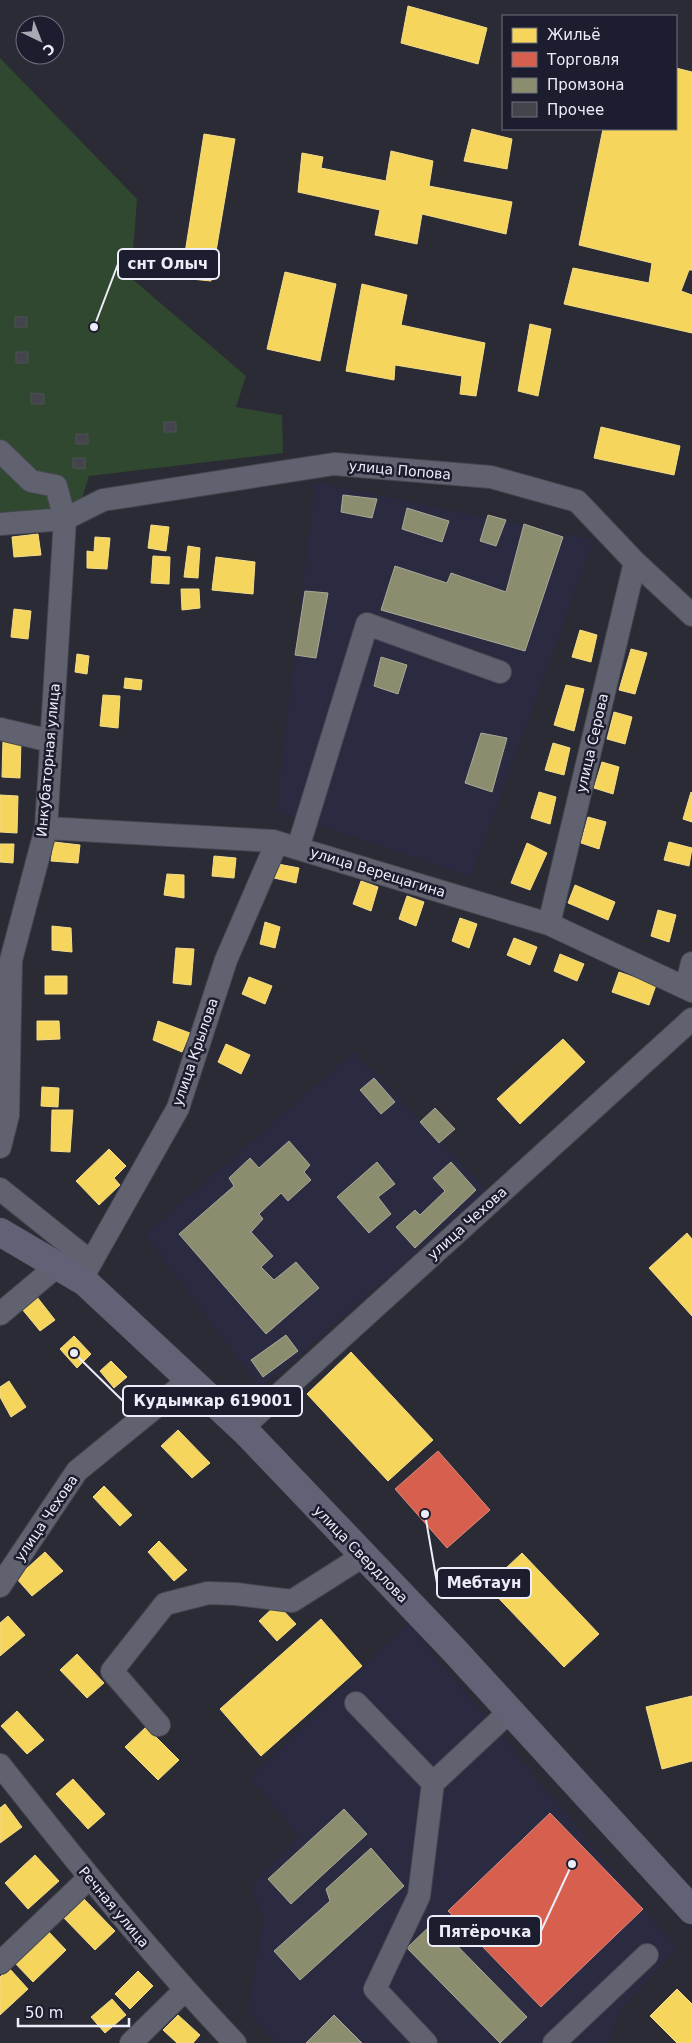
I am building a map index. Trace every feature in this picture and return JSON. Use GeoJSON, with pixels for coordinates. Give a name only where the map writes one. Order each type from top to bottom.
{"type":"FeatureCollection","features":[{"type":"Feature","properties":{"kind":"main road","name":"улица Свердлова"},"geometry":{"type":"LineString","coordinates":[[0,1232],[57,1266],[86,1271],[190,1379],[242,1428],[510,1711],[692,1910]]}},
{"type":"Feature","properties":{"kind":"street","name":"Инкубаторная улица"},"geometry":{"type":"LineString","coordinates":[[0,451],[31,481],[56,486],[65,519],[46,828],[11,960],[8,1115],[0,1147]]}},
{"type":"Feature","properties":{"kind":"street","name":"улица Попова"},"geometry":{"type":"LineString","coordinates":[[65,519],[103,500],[334,464],[491,478],[577,502],[635,562],[692,615]]}},
{"type":"Feature","properties":{"kind":"street"},"geometry":{"type":"LineString","coordinates":[[0,524],[65,519]]}},
{"type":"Feature","properties":{"kind":"street","name":"улица Серова"},"geometry":{"type":"LineString","coordinates":[[549,924],[635,562]]}},
{"type":"Feature","properties":{"kind":"street","name":"улица Крылова"},"geometry":{"type":"LineString","coordinates":[[86,1271],[178,1108],[226,960],[287,845],[367,624],[500,672]]}},
{"type":"Feature","properties":{"kind":"street"},"geometry":{"type":"LineString","coordinates":[[0,729],[51,741]]}},
{"type":"Feature","properties":{"kind":"street","name":"улица Верещагина"},"geometry":{"type":"LineString","coordinates":[[46,828],[287,845],[549,924],[689,989]]}},
{"type":"Feature","properties":{"kind":"street"},"geometry":{"type":"LineString","coordinates":[[689,989],[692,963]]}},
{"type":"Feature","properties":{"kind":"street","name":"улица Чехова"},"geometry":{"type":"LineString","coordinates":[[242,1428],[692,1018]]}},
{"type":"Feature","properties":{"kind":"street"},"geometry":{"type":"LineString","coordinates":[[0,1189],[86,1271]]}},
{"type":"Feature","properties":{"kind":"street"},"geometry":{"type":"LineString","coordinates":[[0,1314],[57,1266]]}},
{"type":"Feature","properties":{"kind":"street","name":"улица Чехова"},"geometry":{"type":"LineString","coordinates":[[0,1586],[77,1471],[190,1379]]}},
{"type":"Feature","properties":{"kind":"street"},"geometry":{"type":"LineString","coordinates":[[159,1725],[112,1671],[165,1604],[208,1593],[236,1594],[292,1601],[363,1556]]}},
{"type":"Feature","properties":{"kind":"street"},"geometry":{"type":"LineString","coordinates":[[356,1703],[433,1783]]}},
{"type":"Feature","properties":{"kind":"street"},"geometry":{"type":"LineString","coordinates":[[426,2043],[375,1989],[419,1896],[433,1783],[510,1711]]}},
{"type":"Feature","properties":{"kind":"street","name":"Речная улица"},"geometry":{"type":"LineString","coordinates":[[0,1765],[89,1878],[185,1990],[235,2043]]}},
{"type":"Feature","properties":{"kind":"street"},"geometry":{"type":"LineString","coordinates":[[0,1963],[89,1878]]}},
{"type":"Feature","properties":{"kind":"street"},"geometry":{"type":"LineString","coordinates":[[554,2043],[647,1955]]}},
{"type":"Feature","properties":{"kind":"street"},"geometry":{"type":"LineString","coordinates":[[131,2043],[185,1990]]}},
{"type":"Feature","properties":{"kind":"shaded area"},"geometry":{"type":"Polygon","coordinates":[[[315,482],[594,540],[471,877],[276,811],[315,482]]]}},
{"type":"Feature","properties":{"kind":"shaded area"},"geometry":{"type":"Polygon","coordinates":[[[354,1052],[487,1190],[260,1389],[145,1234],[354,1052]]]}},
{"type":"Feature","properties":{"kind":"shaded area"},"geometry":{"type":"Polygon","coordinates":[[[408,1623],[677,1948],[621,2010],[608,2043],[276,2043],[248,2012],[263,1918],[251,1886],[299,1836],[250,1778],[408,1623]]]}},
{"type":"Feature","properties":{"kind":"green space"},"geometry":{"type":"Polygon","coordinates":[[[0,58],[137,199],[131,278],[246,376],[236,407],[282,415],[283,453],[89,476],[76,518],[0,522],[0,58]]]}},
{"type":"Feature","properties":{"kind":"building: Жильё"},"geometry":{"type":"Polygon","coordinates":[[[408,6],[487,28],[478,64],[401,43],[408,6]]]}},
{"type":"Feature","properties":{"kind":"building: Жильё"},"geometry":{"type":"Polygon","coordinates":[[[677,68],[692,72],[692,270],[689,270],[681,291],[692,295],[692,333],[564,304],[573,268],[649,283],[652,263],[579,245],[603,130],[677,130],[677,68]]]}},
{"type":"Feature","properties":{"kind":"building: Жильё"},"geometry":{"type":"Polygon","coordinates":[[[472,129],[512,139],[507,169],[464,161],[472,129]]]}},
{"type":"Feature","properties":{"kind":"building: Жильё"},"geometry":{"type":"Polygon","coordinates":[[[204,134],[235,139],[211,281],[181,278],[204,134]]]}},
{"type":"Feature","properties":{"kind":"building: Жильё"},"geometry":{"type":"Polygon","coordinates":[[[391,151],[433,161],[429,186],[512,202],[506,234],[422,214],[417,244],[375,235],[380,210],[298,192],[302,153],[323,157],[321,168],[386,181],[391,151]]]}},
{"type":"Feature","properties":{"kind":"building: Жильё"},"geometry":{"type":"Polygon","coordinates":[[[285,272],[336,284],[320,361],[267,349],[285,272]]]}},
{"type":"Feature","properties":{"kind":"building: Жильё"},"geometry":{"type":"Polygon","coordinates":[[[362,284],[407,295],[401,325],[485,343],[476,396],[460,394],[462,376],[395,365],[394,380],[346,371],[362,284]]]}},
{"type":"Feature","properties":{"kind":"building: Жильё"},"geometry":{"type":"Polygon","coordinates":[[[530,324],[551,329],[538,396],[518,391],[530,324]]]}},
{"type":"Feature","properties":{"kind":"building: Жильё"},"geometry":{"type":"Polygon","coordinates":[[[601,427],[680,446],[674,475],[594,458],[601,427]]]}},
{"type":"Feature","properties":{"kind":"building: Жильё"},"geometry":{"type":"Polygon","coordinates":[[[151,525],[169,527],[166,551],[148,548],[151,525]]]}},
{"type":"Feature","properties":{"kind":"building: Жильё"},"geometry":{"type":"Polygon","coordinates":[[[38,534],[41,555],[14,557],[12,537],[38,534]]]}},
{"type":"Feature","properties":{"kind":"building: Жильё"},"geometry":{"type":"Polygon","coordinates":[[[95,537],[110,538],[107,569],[87,568],[87,551],[94,552],[95,537]]]}},
{"type":"Feature","properties":{"kind":"building: Жильё"},"geometry":{"type":"Polygon","coordinates":[[[188,546],[200,548],[198,578],[184,577],[188,546]]]}},
{"type":"Feature","properties":{"kind":"building: Жильё"},"geometry":{"type":"Polygon","coordinates":[[[153,556],[170,557],[169,584],[151,583],[153,556]]]}},
{"type":"Feature","properties":{"kind":"building: Жильё"},"geometry":{"type":"Polygon","coordinates":[[[216,557],[255,562],[253,594],[212,590],[216,557]]]}},
{"type":"Feature","properties":{"kind":"building: Жильё"},"geometry":{"type":"Polygon","coordinates":[[[181,589],[199,589],[200,608],[182,610],[181,589]]]}},
{"type":"Feature","properties":{"kind":"building: Жильё"},"geometry":{"type":"Polygon","coordinates":[[[14,609],[31,611],[28,639],[11,637],[14,609]]]}},
{"type":"Feature","properties":{"kind":"building: Жильё"},"geometry":{"type":"Polygon","coordinates":[[[580,630],[597,635],[591,662],[572,657],[580,630]]]}},
{"type":"Feature","properties":{"kind":"building: Жильё"},"geometry":{"type":"Polygon","coordinates":[[[631,649],[647,653],[635,694],[619,690],[631,649]]]}},
{"type":"Feature","properties":{"kind":"building: Жильё"},"geometry":{"type":"Polygon","coordinates":[[[77,654],[89,656],[87,674],[75,672],[77,654]]]}},
{"type":"Feature","properties":{"kind":"building: Жильё"},"geometry":{"type":"Polygon","coordinates":[[[125,678],[142,680],[141,690],[124,688],[125,678]]]}},
{"type":"Feature","properties":{"kind":"building: Жильё"},"geometry":{"type":"Polygon","coordinates":[[[566,685],[584,689],[574,731],[554,725],[566,685]]]}},
{"type":"Feature","properties":{"kind":"building: Жильё"},"geometry":{"type":"Polygon","coordinates":[[[103,695],[120,696],[118,728],[100,726],[103,695]]]}},
{"type":"Feature","properties":{"kind":"building: Жильё"},"geometry":{"type":"Polygon","coordinates":[[[614,712],[632,717],[625,744],[607,739],[614,712]]]}},
{"type":"Feature","properties":{"kind":"building: Жильё"},"geometry":{"type":"Polygon","coordinates":[[[3,740],[21,741],[20,778],[2,777],[3,740]]]}},
{"type":"Feature","properties":{"kind":"building: Жильё"},"geometry":{"type":"Polygon","coordinates":[[[553,743],[570,748],[564,775],[545,770],[553,743]]]}},
{"type":"Feature","properties":{"kind":"building: Жильё"},"geometry":{"type":"Polygon","coordinates":[[[602,762],[619,767],[613,794],[594,788],[602,762]]]}},
{"type":"Feature","properties":{"kind":"building: Жильё"},"geometry":{"type":"Polygon","coordinates":[[[539,792],[556,797],[550,824],[531,818],[539,792]]]}},
{"type":"Feature","properties":{"kind":"building: Жильё"},"geometry":{"type":"Polygon","coordinates":[[[692,793],[692,822],[683,819],[692,793]]]}},
{"type":"Feature","properties":{"kind":"building: Жильё"},"geometry":{"type":"Polygon","coordinates":[[[0,795],[18,796],[17,833],[0,832],[0,795]]]}},
{"type":"Feature","properties":{"kind":"building: Жильё"},"geometry":{"type":"Polygon","coordinates":[[[588,817],[606,822],[599,849],[581,843],[588,817]]]}},
{"type":"Feature","properties":{"kind":"building: Жильё"},"geometry":{"type":"Polygon","coordinates":[[[54,842],[80,845],[78,863],[51,861],[54,842]]]}},
{"type":"Feature","properties":{"kind":"building: Жильё"},"geometry":{"type":"Polygon","coordinates":[[[669,842],[692,848],[689,866],[664,860],[669,842]]]}},
{"type":"Feature","properties":{"kind":"building: Жильё"},"geometry":{"type":"Polygon","coordinates":[[[527,843],[547,853],[530,890],[511,883],[527,843]]]}},
{"type":"Feature","properties":{"kind":"building: Жильё"},"geometry":{"type":"Polygon","coordinates":[[[0,844],[14,844],[13,863],[0,862],[0,844]]]}},
{"type":"Feature","properties":{"kind":"building: Жильё"},"geometry":{"type":"Polygon","coordinates":[[[214,856],[236,858],[234,878],[212,876],[214,856]]]}},
{"type":"Feature","properties":{"kind":"building: Жильё"},"geometry":{"type":"Polygon","coordinates":[[[278,864],[299,868],[296,883],[274,878],[278,864]]]}},
{"type":"Feature","properties":{"kind":"building: Жильё"},"geometry":{"type":"Polygon","coordinates":[[[167,874],[184,875],[184,898],[164,895],[167,874]]]}},
{"type":"Feature","properties":{"kind":"building: Жильё"},"geometry":{"type":"Polygon","coordinates":[[[361,881],[378,887],[371,911],[353,904],[361,881]]]}},
{"type":"Feature","properties":{"kind":"building: Жильё"},"geometry":{"type":"Polygon","coordinates":[[[575,885],[615,902],[608,920],[568,903],[575,885]]]}},
{"type":"Feature","properties":{"kind":"building: Жильё"},"geometry":{"type":"Polygon","coordinates":[[[407,896],[424,902],[416,926],[399,919],[407,896]]]}},
{"type":"Feature","properties":{"kind":"building: Жильё"},"geometry":{"type":"Polygon","coordinates":[[[658,910],[676,915],[669,942],[651,936],[658,910]]]}},
{"type":"Feature","properties":{"kind":"building: Жильё"},"geometry":{"type":"Polygon","coordinates":[[[460,918],[477,924],[469,948],[452,941],[460,918]]]}},
{"type":"Feature","properties":{"kind":"building: Жильё"},"geometry":{"type":"Polygon","coordinates":[[[265,922],[280,927],[275,948],[260,944],[265,922]]]}},
{"type":"Feature","properties":{"kind":"building: Жильё"},"geometry":{"type":"Polygon","coordinates":[[[52,926],[71,928],[72,952],[52,950],[52,926]]]}},
{"type":"Feature","properties":{"kind":"building: Жильё"},"geometry":{"type":"Polygon","coordinates":[[[514,938],[537,947],[530,965],[507,955],[514,938]]]}},
{"type":"Feature","properties":{"kind":"building: Жильё"},"geometry":{"type":"Polygon","coordinates":[[[176,948],[194,949],[191,985],[173,983],[176,948]]]}},
{"type":"Feature","properties":{"kind":"building: Жильё"},"geometry":{"type":"Polygon","coordinates":[[[560,954],[584,964],[577,981],[554,971],[560,954]]]}},
{"type":"Feature","properties":{"kind":"building: Жильё"},"geometry":{"type":"Polygon","coordinates":[[[619,972],[656,985],[649,1005],[612,992],[619,972]]]}},
{"type":"Feature","properties":{"kind":"building: Жильё"},"geometry":{"type":"Polygon","coordinates":[[[45,976],[67,976],[67,994],[45,994],[45,976]]]}},
{"type":"Feature","properties":{"kind":"building: Жильё"},"geometry":{"type":"Polygon","coordinates":[[[249,977],[272,986],[265,1004],[242,994],[249,977]]]}},
{"type":"Feature","properties":{"kind":"building: Жильё"},"geometry":{"type":"Polygon","coordinates":[[[37,1021],[59,1021],[60,1039],[37,1040],[37,1021]]]}},
{"type":"Feature","properties":{"kind":"building: Жильё"},"geometry":{"type":"Polygon","coordinates":[[[158,1021],[190,1033],[182,1052],[153,1040],[158,1021]]]}},
{"type":"Feature","properties":{"kind":"building: Жильё"},"geometry":{"type":"Polygon","coordinates":[[[563,1039],[585,1062],[520,1124],[497,1099],[563,1039]]]}},
{"type":"Feature","properties":{"kind":"building: Жильё"},"geometry":{"type":"Polygon","coordinates":[[[226,1044],[250,1055],[241,1074],[218,1062],[226,1044]]]}},
{"type":"Feature","properties":{"kind":"building: Жильё"},"geometry":{"type":"Polygon","coordinates":[[[42,1087],[59,1088],[58,1107],[41,1106],[42,1087]]]}},
{"type":"Feature","properties":{"kind":"building: Жильё"},"geometry":{"type":"Polygon","coordinates":[[[52,1110],[73,1110],[70,1152],[51,1151],[52,1110]]]}},
{"type":"Feature","properties":{"kind":"building: Жильё"},"geometry":{"type":"Polygon","coordinates":[[[109,1149],[126,1166],[114,1178],[120,1185],[99,1205],[76,1181],[109,1149]]]}},
{"type":"Feature","properties":{"kind":"building: Жильё"},"geometry":{"type":"Polygon","coordinates":[[[687,1233],[692,1239],[692,1316],[649,1268],[687,1233]]]}},
{"type":"Feature","properties":{"kind":"building: Жильё"},"geometry":{"type":"Polygon","coordinates":[[[37,1297],[55,1320],[40,1331],[22,1309],[37,1297]]]}},
{"type":"Feature","properties":{"kind":"building: Жильё"},"geometry":{"type":"Polygon","coordinates":[[[74,1336],[91,1354],[77,1368],[60,1349],[74,1336]]]}},
{"type":"Feature","properties":{"kind":"building: Жильё"},"geometry":{"type":"Polygon","coordinates":[[[351,1352],[433,1440],[388,1481],[307,1394],[351,1352]]]}},
{"type":"Feature","properties":{"kind":"building: Жильё"},"geometry":{"type":"Polygon","coordinates":[[[111,1361],[127,1377],[114,1388],[100,1371],[111,1361]]]}},
{"type":"Feature","properties":{"kind":"building: Жильё"},"geometry":{"type":"Polygon","coordinates":[[[9,1381],[26,1407],[11,1417],[0,1397],[0,1387],[9,1381]]]}},
{"type":"Feature","properties":{"kind":"building: Жильё"},"geometry":{"type":"Polygon","coordinates":[[[178,1430],[210,1463],[192,1478],[161,1446],[178,1430]]]}},
{"type":"Feature","properties":{"kind":"building: Жильё"},"geometry":{"type":"Polygon","coordinates":[[[104,1486],[132,1515],[120,1526],[93,1497],[104,1486]]]}},
{"type":"Feature","properties":{"kind":"building: Жильё"},"geometry":{"type":"Polygon","coordinates":[[[159,1541],[187,1570],[174,1581],[148,1552],[159,1541]]]}},
{"type":"Feature","properties":{"kind":"building: Жильё"},"geometry":{"type":"Polygon","coordinates":[[[45,1552],[63,1571],[32,1596],[16,1578],[45,1552]]]}},
{"type":"Feature","properties":{"kind":"building: Жильё"},"geometry":{"type":"Polygon","coordinates":[[[522,1553],[599,1634],[564,1667],[487,1586],[522,1553]]]}},
{"type":"Feature","properties":{"kind":"building: Жильё"},"geometry":{"type":"Polygon","coordinates":[[[277,1604],[296,1624],[277,1641],[259,1621],[277,1604]]]}},
{"type":"Feature","properties":{"kind":"building: Жильё"},"geometry":{"type":"Polygon","coordinates":[[[8,1616],[25,1635],[0,1656],[0,1623],[8,1616]]]}},
{"type":"Feature","properties":{"kind":"building: Жильё"},"geometry":{"type":"Polygon","coordinates":[[[321,1619],[362,1666],[261,1756],[220,1709],[321,1619]]]}},
{"type":"Feature","properties":{"kind":"building: Жильё"},"geometry":{"type":"Polygon","coordinates":[[[77,1654],[104,1683],[87,1698],[60,1670],[77,1654]]]}},
{"type":"Feature","properties":{"kind":"building: Жильё"},"geometry":{"type":"Polygon","coordinates":[[[692,1696],[692,1761],[662,1769],[646,1707],[692,1696]]]}},
{"type":"Feature","properties":{"kind":"building: Жильё"},"geometry":{"type":"Polygon","coordinates":[[[17,1711],[44,1740],[27,1754],[1,1726],[17,1711]]]}},
{"type":"Feature","properties":{"kind":"building: Жильё"},"geometry":{"type":"Polygon","coordinates":[[[146,1727],[179,1760],[158,1780],[125,1747],[146,1727]]]}},
{"type":"Feature","properties":{"kind":"building: Жильё"},"geometry":{"type":"Polygon","coordinates":[[[73,1779],[105,1814],[88,1829],[56,1794],[73,1779]]]}},
{"type":"Feature","properties":{"kind":"building: Жильё"},"geometry":{"type":"Polygon","coordinates":[[[5,1804],[22,1827],[0,1843],[0,1808],[5,1804]]]}},
{"type":"Feature","properties":{"kind":"building: Жильё"},"geometry":{"type":"Polygon","coordinates":[[[35,1855],[59,1881],[28,1909],[5,1883],[35,1855]]]}},
{"type":"Feature","properties":{"kind":"building: Жильё"},"geometry":{"type":"Polygon","coordinates":[[[82,1897],[115,1931],[95,1950],[62,1916],[82,1897]]]}},
{"type":"Feature","properties":{"kind":"building: Жильё"},"geometry":{"type":"Polygon","coordinates":[[[46,1929],[66,1950],[33,1982],[13,1961],[46,1929]]]}},
{"type":"Feature","properties":{"kind":"building: Жильё"},"geometry":{"type":"Polygon","coordinates":[[[9,1968],[28,1989],[0,2015],[0,1977],[9,1968]]]}},
{"type":"Feature","properties":{"kind":"building: Жильё"},"geometry":{"type":"Polygon","coordinates":[[[138,1971],[153,1986],[130,2009],[115,1994],[138,1971]]]}},
{"type":"Feature","properties":{"kind":"building: Жильё"},"geometry":{"type":"Polygon","coordinates":[[[677,1989],[692,2004],[692,2043],[677,2043],[650,2016],[677,1989]]]}},
{"type":"Feature","properties":{"kind":"building: Жильё"},"geometry":{"type":"Polygon","coordinates":[[[112,1999],[126,2015],[105,2033],[91,2017],[112,1999]]]}},
{"type":"Feature","properties":{"kind":"building: Жильё"},"geometry":{"type":"Polygon","coordinates":[[[178,2015],[200,2035],[193,2043],[177,2043],[163,2030],[178,2015]]]}},
{"type":"Feature","properties":{"kind":"building: Торговля"},"geometry":{"type":"Polygon","coordinates":[[[438,1451],[490,1510],[447,1548],[395,1489],[438,1451]]]}},
{"type":"Feature","properties":{"kind":"building: Торговля"},"geometry":{"type":"Polygon","coordinates":[[[550,1813],[643,1909],[541,2007],[448,1911],[550,1813]]]}},
{"type":"Feature","properties":{"kind":"building: Промзона"},"geometry":{"type":"Polygon","coordinates":[[[343,495],[377,499],[372,518],[341,512],[343,495]]]}},
{"type":"Feature","properties":{"kind":"building: Промзона"},"geometry":{"type":"Polygon","coordinates":[[[407,508],[449,521],[442,542],[402,529],[407,508]]]}},
{"type":"Feature","properties":{"kind":"building: Промзона"},"geometry":{"type":"Polygon","coordinates":[[[488,515],[506,520],[496,546],[480,541],[488,515]]]}},
{"type":"Feature","properties":{"kind":"building: Промзона"},"geometry":{"type":"Polygon","coordinates":[[[524,524],[563,537],[525,651],[381,610],[395,566],[447,583],[451,573],[506,592],[524,524]]]}},
{"type":"Feature","properties":{"kind":"building: Промзона"},"geometry":{"type":"Polygon","coordinates":[[[305,591],[328,593],[316,658],[295,655],[305,591]]]}},
{"type":"Feature","properties":{"kind":"building: Промзона"},"geometry":{"type":"Polygon","coordinates":[[[381,657],[407,665],[398,694],[374,686],[381,657]]]}},
{"type":"Feature","properties":{"kind":"building: Промзона"},"geometry":{"type":"Polygon","coordinates":[[[481,733],[507,738],[492,792],[465,783],[481,733]]]}},
{"type":"Feature","properties":{"kind":"building: Промзона"},"geometry":{"type":"Polygon","coordinates":[[[374,1078],[395,1102],[381,1114],[360,1090],[374,1078]]]}},
{"type":"Feature","properties":{"kind":"building: Промзона"},"geometry":{"type":"Polygon","coordinates":[[[435,1108],[455,1129],[439,1143],[420,1122],[435,1108]]]}},
{"type":"Feature","properties":{"kind":"building: Промзона"},"geometry":{"type":"Polygon","coordinates":[[[289,1141],[310,1165],[304,1172],[311,1180],[288,1201],[281,1193],[259,1214],[263,1219],[251,1232],[273,1256],[261,1267],[274,1280],[296,1262],[319,1288],[266,1334],[179,1234],[234,1186],[229,1178],[250,1158],[259,1168],[289,1141]]]}},
{"type":"Feature","properties":{"kind":"building: Промзона"},"geometry":{"type":"Polygon","coordinates":[[[377,1162],[395,1184],[378,1197],[391,1214],[369,1233],[337,1197],[377,1162]]]}},
{"type":"Feature","properties":{"kind":"building: Промзона"},"geometry":{"type":"Polygon","coordinates":[[[451,1162],[476,1190],[415,1248],[396,1227],[415,1210],[420,1215],[445,1191],[433,1178],[451,1162]]]}},
{"type":"Feature","properties":{"kind":"building: Промзона"},"geometry":{"type":"Polygon","coordinates":[[[286,1335],[298,1351],[263,1377],[251,1360],[286,1335]]]}},
{"type":"Feature","properties":{"kind":"building: Промзона"},"geometry":{"type":"Polygon","coordinates":[[[344,1809],[367,1834],[291,1904],[268,1879],[344,1809]]]}},
{"type":"Feature","properties":{"kind":"building: Промзона"},"geometry":{"type":"Polygon","coordinates":[[[371,1848],[404,1886],[300,1980],[274,1951],[330,1901],[326,1889],[371,1848]]]}},
{"type":"Feature","properties":{"kind":"building: Промзона"},"geometry":{"type":"Polygon","coordinates":[[[434,1922],[527,2017],[500,2043],[407,1948],[434,1922]]]}},
{"type":"Feature","properties":{"kind":"building: Промзона"},"geometry":{"type":"Polygon","coordinates":[[[334,2015],[362,2043],[306,2043],[334,2015]]]}},
{"type":"Feature","properties":{"kind":"building: Прочее"},"geometry":{"type":"Polygon","coordinates":[[[15,317],[27,317],[27,327],[15,327],[15,317]]]}},
{"type":"Feature","properties":{"kind":"building: Прочее"},"geometry":{"type":"Polygon","coordinates":[[[16,352],[28,352],[28,363],[16,363],[16,352]]]}},
{"type":"Feature","properties":{"kind":"building: Прочее"},"geometry":{"type":"Polygon","coordinates":[[[31,393],[44,394],[44,404],[31,404],[31,393]]]}},
{"type":"Feature","properties":{"kind":"building: Прочее"},"geometry":{"type":"Polygon","coordinates":[[[164,422],[176,422],[176,432],[164,432],[164,422]]]}},
{"type":"Feature","properties":{"kind":"building: Прочее"},"geometry":{"type":"Polygon","coordinates":[[[76,434],[88,434],[88,444],[76,444],[76,434]]]}},
{"type":"Feature","properties":{"kind":"building: Прочее"},"geometry":{"type":"Polygon","coordinates":[[[73,458],[85,458],[85,469],[73,468],[73,458]]]}},
{"type":"Feature","properties":{"kind":"place","name":"снт Олыч"},"geometry":{"type":"Point","coordinates":[94,327]}},
{"type":"Feature","properties":{"kind":"place","name":"Кудымкар 619001"},"geometry":{"type":"Point","coordinates":[74,1353]}},
{"type":"Feature","properties":{"kind":"place","name":"Мебтаун"},"geometry":{"type":"Point","coordinates":[425,1514]}},
{"type":"Feature","properties":{"kind":"place","name":"Пятёрочка"},"geometry":{"type":"Point","coordinates":[572,1864]}}]}
